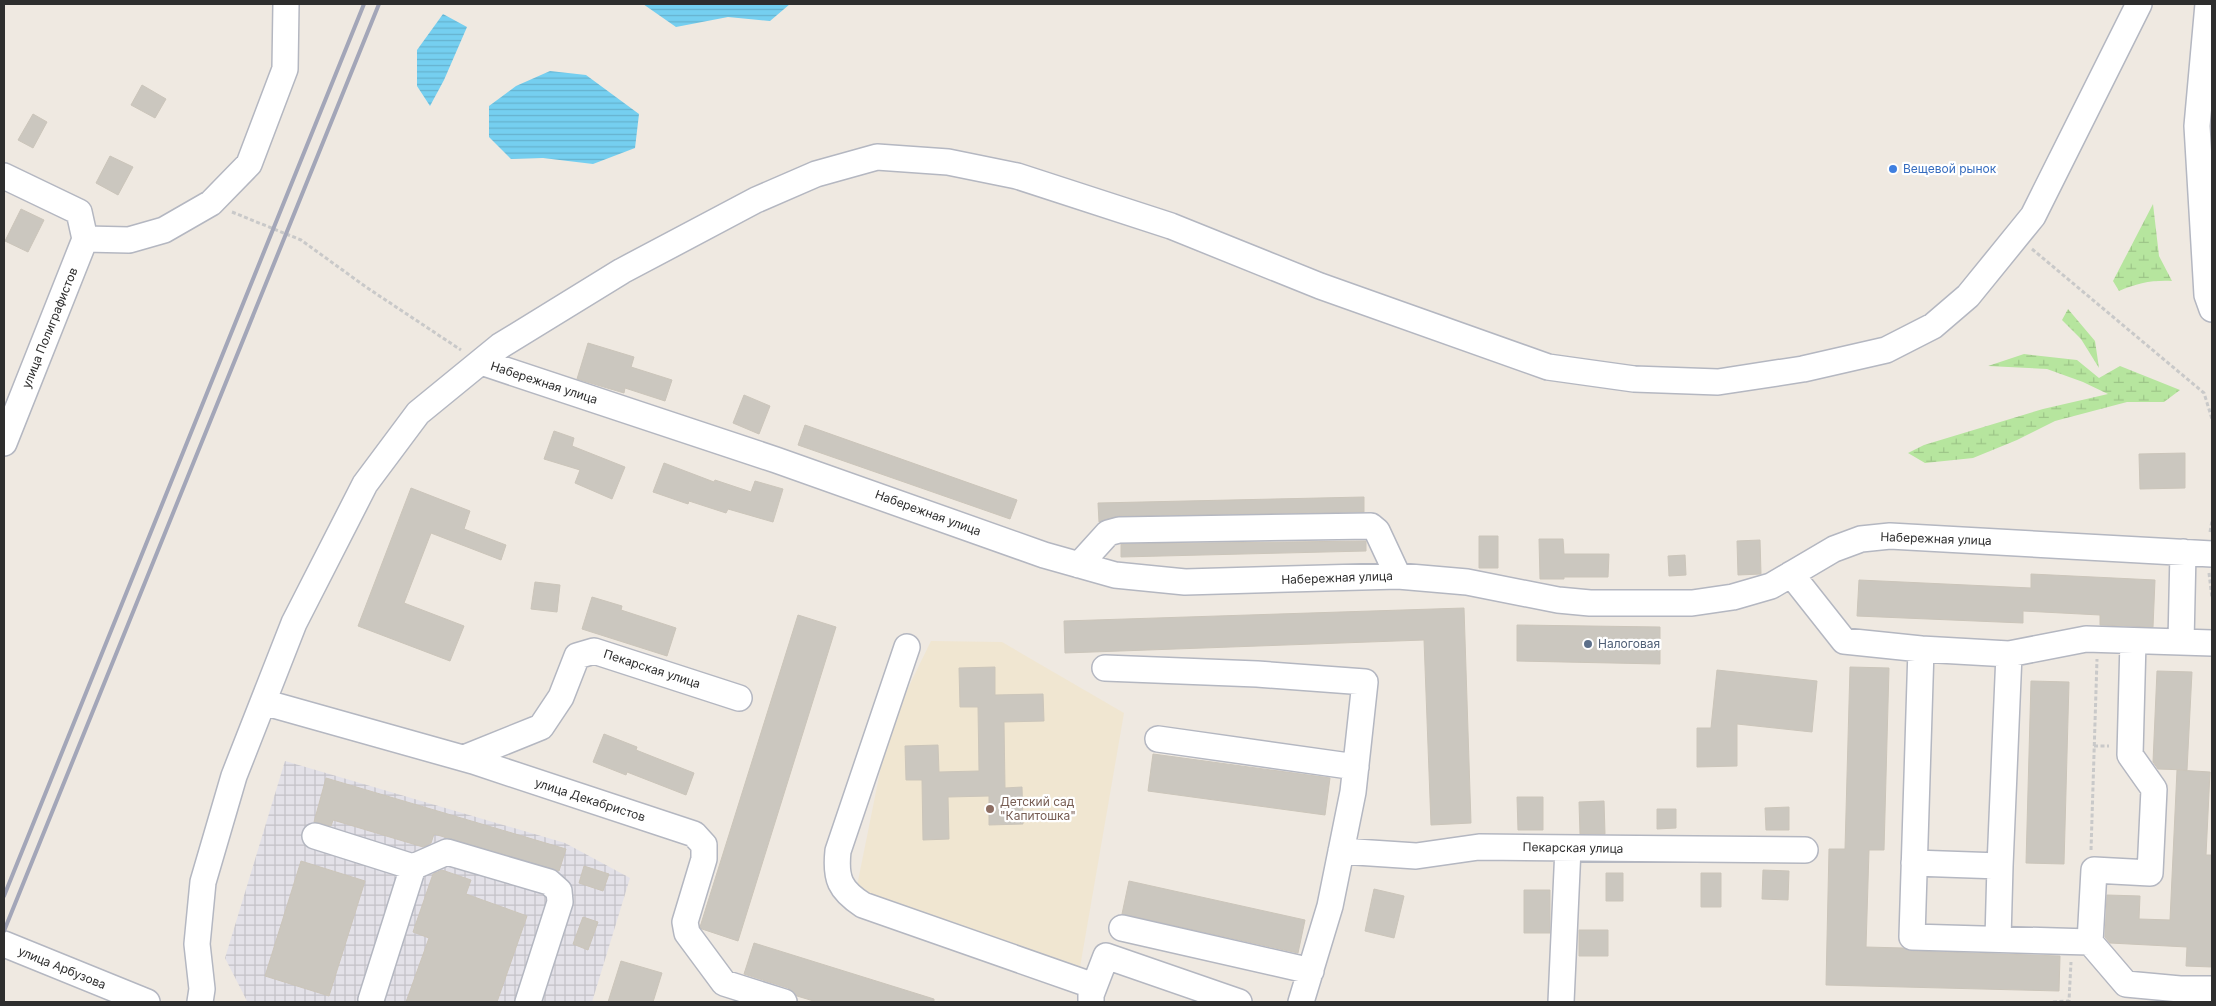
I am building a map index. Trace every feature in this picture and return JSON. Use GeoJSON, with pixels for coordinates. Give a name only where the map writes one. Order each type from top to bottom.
{"type":"FeatureCollection","features":[{"type":"Feature","properties":{"kind":"street"},"geometry":{"type":"LineString","coordinates":[[4,176],[78,212],[85,239],[129,240],[164,230],[211,203],[249,164],[285,69],[286,4]]}},
{"type":"Feature","properties":{"kind":"street"},"geometry":{"type":"LineString","coordinates":[[200,1002],[202,989],[197,944],[203,882],[234,776],[294,623],[365,484],[418,413],[500,346],[622,272],[756,200],[816,174],[878,157],[948,162],[1017,176],[1172,226],[1320,286],[1548,367],[1634,379],[1718,382],[1803,369],[1886,350],[1933,326],[1968,296],[2033,216],[2139,4]]}},
{"type":"Feature","properties":{"kind":"street"},"geometry":{"type":"LineString","coordinates":[[2208,4],[2197,126],[2206,295],[2212,309]]}},
{"type":"Feature","properties":{"kind":"street","name":"улица Полиграфистов"},"geometry":{"type":"LineString","coordinates":[[4,443],[85,239]]}},
{"type":"Feature","properties":{"kind":"street","name":"Набережная улица"},"geometry":{"type":"LineString","coordinates":[[481,362],[767,457],[1044,555],[1114,575],[1185,582],[1398,576],[1467,582],[1566,601],[1590,603],[1692,603],[1733,597],[1770,586],[1834,549],[1861,539],[1890,536],[2212,554]]}},
{"type":"Feature","properties":{"kind":"street"},"geometry":{"type":"LineString","coordinates":[[1079,565],[1108,533],[1119,530],[1370,526],[1377,531],[1398,576]]}},
{"type":"Feature","properties":{"kind":"street"},"geometry":{"type":"LineString","coordinates":[[2181,642],[2183,552]]}},
{"type":"Feature","properties":{"kind":"street"},"geometry":{"type":"LineString","coordinates":[[1791,574],[1844,641],[1921,649],[2009,654],[2086,639],[2212,643]]}},
{"type":"Feature","properties":{"kind":"street"},"geometry":{"type":"LineString","coordinates":[[2081,942],[2094,870],[2150,873],[2154,789],[2130,755],[2134,641]]}},
{"type":"Feature","properties":{"kind":"street"},"geometry":{"type":"LineString","coordinates":[[907,647],[838,852],[838,879],[844,890],[863,905],[1093,994],[1106,956],[1239,1002]]}},
{"type":"Feature","properties":{"kind":"street"},"geometry":{"type":"LineString","coordinates":[[1921,649],[1912,937],[2081,942],[2126,984],[2180,989],[2212,989]]}},
{"type":"Feature","properties":{"kind":"street","name":"Пекарская улица"},"geometry":{"type":"LineString","coordinates":[[464,758],[541,727],[561,697],[577,656],[594,651],[739,698]]}},
{"type":"Feature","properties":{"kind":"street"},"geometry":{"type":"LineString","coordinates":[[1998,939],[2009,654]]}},
{"type":"Feature","properties":{"kind":"street"},"geometry":{"type":"LineString","coordinates":[[1105,668],[1257,674],[1365,682],[1353,792],[1330,906],[1301,1002]]}},
{"type":"Feature","properties":{"kind":"street","name":"улица Декабристов"},"geometry":{"type":"LineString","coordinates":[[263,702],[464,758],[694,834],[704,845],[704,859],[685,922],[687,933],[724,983],[784,1002]]}},
{"type":"Feature","properties":{"kind":"street"},"geometry":{"type":"LineString","coordinates":[[1158,739],[1356,767]]}},
{"type":"Feature","properties":{"kind":"street"},"geometry":{"type":"LineString","coordinates":[[315,836],[413,867],[447,852],[549,882],[559,891],[560,902],[528,1002]]}},
{"type":"Feature","properties":{"kind":"street","name":"Пекарская улица"},"geometry":{"type":"LineString","coordinates":[[1341,851],[1416,856],[1478,847],[1805,850]]}},
{"type":"Feature","properties":{"kind":"street"},"geometry":{"type":"LineString","coordinates":[[1561,1002],[1568,848]]}},
{"type":"Feature","properties":{"kind":"street"},"geometry":{"type":"LineString","coordinates":[[1914,863],[2000,866]]}},
{"type":"Feature","properties":{"kind":"street"},"geometry":{"type":"LineString","coordinates":[[371,1000],[413,867]]}},
{"type":"Feature","properties":{"kind":"street"},"geometry":{"type":"LineString","coordinates":[[1122,928],[1310,971]]}},
{"type":"Feature","properties":{"kind":"street","name":"улица Арбузова"},"geometry":{"type":"LineString","coordinates":[[4,944],[147,1002]]}},
{"type":"Feature","properties":{"kind":"path"},"geometry":{"type":"LineString","coordinates":[[211,203],[301,240],[366,287],[481,362]]}},
{"type":"Feature","properties":{"kind":"path"},"geometry":{"type":"LineString","coordinates":[[2016,236],[2204,393],[2212,419]]}},
{"type":"Feature","properties":{"kind":"path"},"geometry":{"type":"LineString","coordinates":[[2094,870],[2091,852],[2098,640]]}},
{"type":"Feature","properties":{"kind":"path"},"geometry":{"type":"LineString","coordinates":[[2053,1002],[2069,1002],[2081,942]]}},
{"type":"Feature","properties":{"kind":"shaded area","name":"Детский сад \"Капитошка\""},"geometry":{"type":"Polygon","coordinates":[[[931,641],[1002,642],[1124,713],[1079,973],[856,891],[889,727],[931,641]]]}},
{"type":"Feature","properties":{"kind":"shaded area"},"geometry":{"type":"Polygon","coordinates":[[[285,761],[565,843],[630,878],[592,1002],[247,1001],[225,958],[285,761]]]}},
{"type":"Feature","properties":{"kind":"green space"},"geometry":{"type":"Polygon","coordinates":[[[2153,204],[2159,256],[2172,281],[2145,283],[2119,291],[2113,281],[2153,204]]]}},
{"type":"Feature","properties":{"kind":"green space"},"geometry":{"type":"Polygon","coordinates":[[[2068,309],[2095,341],[2099,368],[2081,339],[2062,320],[2068,309]]]}},
{"type":"Feature","properties":{"kind":"green space"},"geometry":{"type":"Polygon","coordinates":[[[2024,354],[2077,360],[2099,378],[2120,366],[2180,390],[2164,402],[2127,402],[2055,421],[2017,440],[1973,458],[1925,463],[1908,453],[1924,445],[2043,409],[2108,394],[2083,382],[2047,369],[1988,366],[2024,354]]]}},
{"type":"Feature","properties":{"kind":"water"},"geometry":{"type":"Polygon","coordinates":[[[643,4],[790,4],[770,21],[728,17],[676,27],[643,4]]]}},
{"type":"Feature","properties":{"kind":"water"},"geometry":{"type":"Polygon","coordinates":[[[443,14],[467,27],[444,80],[430,106],[417,86],[417,50],[443,14]]]}},
{"type":"Feature","properties":{"kind":"water"},"geometry":{"type":"Polygon","coordinates":[[[550,71],[586,75],[639,114],[635,148],[593,164],[543,158],[511,159],[489,137],[489,106],[516,86],[550,71]]]}},
{"type":"Feature","properties":{"kind":"building"},"geometry":{"type":"Polygon","coordinates":[[[142,85],[166,99],[155,118],[131,105],[142,85]]]}},
{"type":"Feature","properties":{"kind":"building"},"geometry":{"type":"Polygon","coordinates":[[[33,114],[47,122],[33,148],[18,140],[33,114]]]}},
{"type":"Feature","properties":{"kind":"building"},"geometry":{"type":"Polygon","coordinates":[[[110,156],[133,167],[118,195],[96,183],[110,156]]]}},
{"type":"Feature","properties":{"kind":"building"},"geometry":{"type":"Polygon","coordinates":[[[21,209],[44,220],[28,252],[5,241],[21,209]]]}},
{"type":"Feature","properties":{"kind":"building"},"geometry":{"type":"Polygon","coordinates":[[[588,343],[634,357],[631,367],[672,380],[665,401],[625,388],[624,393],[577,379],[588,343]]]}},
{"type":"Feature","properties":{"kind":"building"},"geometry":{"type":"Polygon","coordinates":[[[744,395],[770,406],[759,434],[733,423],[744,395]]]}},
{"type":"Feature","properties":{"kind":"building"},"geometry":{"type":"Polygon","coordinates":[[[805,425],[1017,500],[1010,519],[798,445],[805,425]]]}},
{"type":"Feature","properties":{"kind":"building"},"geometry":{"type":"Polygon","coordinates":[[[554,431],[574,438],[572,446],[625,467],[612,499],[575,483],[580,470],[544,459],[554,431]]]}},
{"type":"Feature","properties":{"kind":"building"},"geometry":{"type":"Polygon","coordinates":[[[2185,453],[2185,488],[2140,489],[2139,454],[2185,453]]]}},
{"type":"Feature","properties":{"kind":"building"},"geometry":{"type":"Polygon","coordinates":[[[664,463],[714,482],[715,480],[751,492],[755,481],[783,489],[773,522],[728,509],[726,513],[689,501],[688,504],[653,492],[664,463]]]}},
{"type":"Feature","properties":{"kind":"building"},"geometry":{"type":"Polygon","coordinates":[[[411,488],[470,511],[464,529],[506,545],[501,560],[431,533],[404,603],[464,626],[450,661],[358,626],[411,488]]]}},
{"type":"Feature","properties":{"kind":"building"},"geometry":{"type":"Polygon","coordinates":[[[1364,497],[1364,512],[1119,516],[1099,522],[1098,503],[1364,497]]]}},
{"type":"Feature","properties":{"kind":"building"},"geometry":{"type":"Polygon","coordinates":[[[1479,536],[1498,536],[1498,568],[1479,568],[1479,536]]]}},
{"type":"Feature","properties":{"kind":"building"},"geometry":{"type":"Polygon","coordinates":[[[1539,539],[1563,539],[1564,554],[1609,554],[1608,577],[1540,579],[1539,539]]]}},
{"type":"Feature","properties":{"kind":"building"},"geometry":{"type":"Polygon","coordinates":[[[1760,540],[1761,574],[1738,575],[1737,541],[1760,540]]]}},
{"type":"Feature","properties":{"kind":"building"},"geometry":{"type":"Polygon","coordinates":[[[1366,541],[1366,551],[1121,557],[1121,544],[1366,541]]]}},
{"type":"Feature","properties":{"kind":"building"},"geometry":{"type":"Polygon","coordinates":[[[1685,555],[1686,575],[1669,576],[1668,556],[1685,555]]]}},
{"type":"Feature","properties":{"kind":"building"},"geometry":{"type":"Polygon","coordinates":[[[2031,574],[2155,580],[2153,627],[2100,625],[2100,615],[2023,611],[2023,623],[1857,616],[1859,580],[2031,588],[2031,574]]]}},
{"type":"Feature","properties":{"kind":"building"},"geometry":{"type":"Polygon","coordinates":[[[535,582],[560,585],[557,612],[531,609],[535,582]]]}},
{"type":"Feature","properties":{"kind":"building"},"geometry":{"type":"Polygon","coordinates":[[[592,597],[622,606],[621,610],[676,628],[667,656],[582,629],[592,597]]]}},
{"type":"Feature","properties":{"kind":"building"},"geometry":{"type":"Polygon","coordinates":[[[1464,608],[1471,823],[1431,825],[1424,640],[1065,653],[1064,621],[1464,608]]]}},
{"type":"Feature","properties":{"kind":"building"},"geometry":{"type":"Polygon","coordinates":[[[798,615],[836,627],[738,941],[700,927],[798,615]]]}},
{"type":"Feature","properties":{"kind":"building","name":"Налоговая"},"geometry":{"type":"Polygon","coordinates":[[[1517,625],[1660,627],[1660,664],[1517,661],[1517,625]]]}},
{"type":"Feature","properties":{"kind":"building"},"geometry":{"type":"Polygon","coordinates":[[[995,667],[995,695],[1043,694],[1044,721],[1004,722],[1005,788],[1022,787],[1023,824],[989,825],[989,796],[948,797],[949,839],[923,840],[922,780],[906,780],[905,746],[938,745],[939,772],[979,771],[978,707],[960,707],[959,668],[995,667]]]}},
{"type":"Feature","properties":{"kind":"building"},"geometry":{"type":"Polygon","coordinates":[[[1850,667],[1889,668],[1884,850],[1869,850],[1866,947],[1903,948],[1912,951],[2060,956],[2059,991],[1826,985],[1829,849],[1845,849],[1850,667]]]}},
{"type":"Feature","properties":{"kind":"building"},"geometry":{"type":"Polygon","coordinates":[[[1717,670],[1817,681],[1812,732],[1737,724],[1737,766],[1697,767],[1697,728],[1711,728],[1717,670]]]}},
{"type":"Feature","properties":{"kind":"building"},"geometry":{"type":"Polygon","coordinates":[[[2157,671],[2192,672],[2187,770],[2158,769],[2153,762],[2157,671]]]}},
{"type":"Feature","properties":{"kind":"building"},"geometry":{"type":"Polygon","coordinates":[[[2031,681],[2069,682],[2064,864],[2026,863],[2031,681]]]}},
{"type":"Feature","properties":{"kind":"building"},"geometry":{"type":"Polygon","coordinates":[[[604,734],[637,747],[636,750],[694,773],[686,795],[627,772],[626,775],[593,762],[604,734]]]}},
{"type":"Feature","properties":{"kind":"building"},"geometry":{"type":"Polygon","coordinates":[[[1153,754],[1330,778],[1325,815],[1148,791],[1153,754]]]}},
{"type":"Feature","properties":{"kind":"building"},"geometry":{"type":"Polygon","coordinates":[[[2177,770],[2210,772],[2206,855],[2212,855],[2212,967],[2186,966],[2187,947],[2110,943],[2105,937],[2107,895],[2140,896],[2139,919],[2170,920],[2177,770]]]}},
{"type":"Feature","properties":{"kind":"building"},"geometry":{"type":"Polygon","coordinates":[[[326,778],[566,849],[559,871],[434,834],[431,843],[423,847],[333,820],[331,826],[314,822],[326,778]]]}},
{"type":"Feature","properties":{"kind":"building"},"geometry":{"type":"Polygon","coordinates":[[[1517,797],[1543,797],[1543,830],[1518,830],[1517,797]]]}},
{"type":"Feature","properties":{"kind":"building"},"geometry":{"type":"Polygon","coordinates":[[[1604,801],[1605,834],[1580,834],[1579,802],[1604,801]]]}},
{"type":"Feature","properties":{"kind":"building"},"geometry":{"type":"Polygon","coordinates":[[[1789,807],[1789,830],[1766,830],[1765,808],[1789,807]]]}},
{"type":"Feature","properties":{"kind":"building"},"geometry":{"type":"Polygon","coordinates":[[[1657,809],[1676,809],[1676,828],[1657,829],[1657,809]]]}},
{"type":"Feature","properties":{"kind":"building"},"geometry":{"type":"Polygon","coordinates":[[[301,861],[365,881],[329,996],[265,976],[301,861]]]}},
{"type":"Feature","properties":{"kind":"building"},"geometry":{"type":"Polygon","coordinates":[[[584,866],[609,874],[603,891],[579,883],[584,866]]]}},
{"type":"Feature","properties":{"kind":"building"},"geometry":{"type":"Polygon","coordinates":[[[442,870],[471,880],[466,894],[527,916],[497,1002],[406,1002],[429,938],[413,932],[433,874],[442,870]]]}},
{"type":"Feature","properties":{"kind":"building"},"geometry":{"type":"Polygon","coordinates":[[[1763,870],[1789,871],[1788,900],[1762,899],[1763,870]]]}},
{"type":"Feature","properties":{"kind":"building"},"geometry":{"type":"Polygon","coordinates":[[[1606,873],[1623,873],[1623,901],[1606,901],[1606,873]]]}},
{"type":"Feature","properties":{"kind":"building"},"geometry":{"type":"Polygon","coordinates":[[[1701,873],[1721,873],[1721,907],[1701,907],[1701,873]]]}},
{"type":"Feature","properties":{"kind":"building"},"geometry":{"type":"Polygon","coordinates":[[[1129,881],[1305,920],[1298,953],[1122,914],[1129,881]]]}},
{"type":"Feature","properties":{"kind":"building"},"geometry":{"type":"Polygon","coordinates":[[[1374,889],[1404,896],[1394,938],[1365,931],[1374,889]]]}},
{"type":"Feature","properties":{"kind":"building"},"geometry":{"type":"Polygon","coordinates":[[[1524,890],[1550,890],[1550,933],[1524,933],[1524,890]]]}},
{"type":"Feature","properties":{"kind":"building"},"geometry":{"type":"Polygon","coordinates":[[[583,917],[598,922],[588,950],[573,944],[583,917]]]}},
{"type":"Feature","properties":{"kind":"building"},"geometry":{"type":"Polygon","coordinates":[[[1579,930],[1608,930],[1608,956],[1579,956],[1579,930]]]}},
{"type":"Feature","properties":{"kind":"building"},"geometry":{"type":"Polygon","coordinates":[[[754,943],[934,999],[934,1002],[817,1002],[797,996],[788,988],[744,974],[754,943]]]}},
{"type":"Feature","properties":{"kind":"building"},"geometry":{"type":"Polygon","coordinates":[[[621,961],[662,973],[653,1002],[608,1002],[621,961]]]}},
{"type":"Feature","properties":{"kind":"railway"},"geometry":{"type":"LineString","coordinates":[[4,896],[364,4]]}},
{"type":"Feature","properties":{"kind":"railway"},"geometry":{"type":"LineString","coordinates":[[4,931],[379,4]]}},
{"type":"Feature","properties":{"kind":"place","name":"Вещевой рынок"},"geometry":{"type":"Point","coordinates":[1893,169]}},
{"type":"Feature","properties":{"kind":"place","name":"Налоговая"},"geometry":{"type":"Point","coordinates":[1588,644]}},
{"type":"Feature","properties":{"kind":"place","name":"Детский сад \"Капитошка\""},"geometry":{"type":"Point","coordinates":[990,809]}}]}
